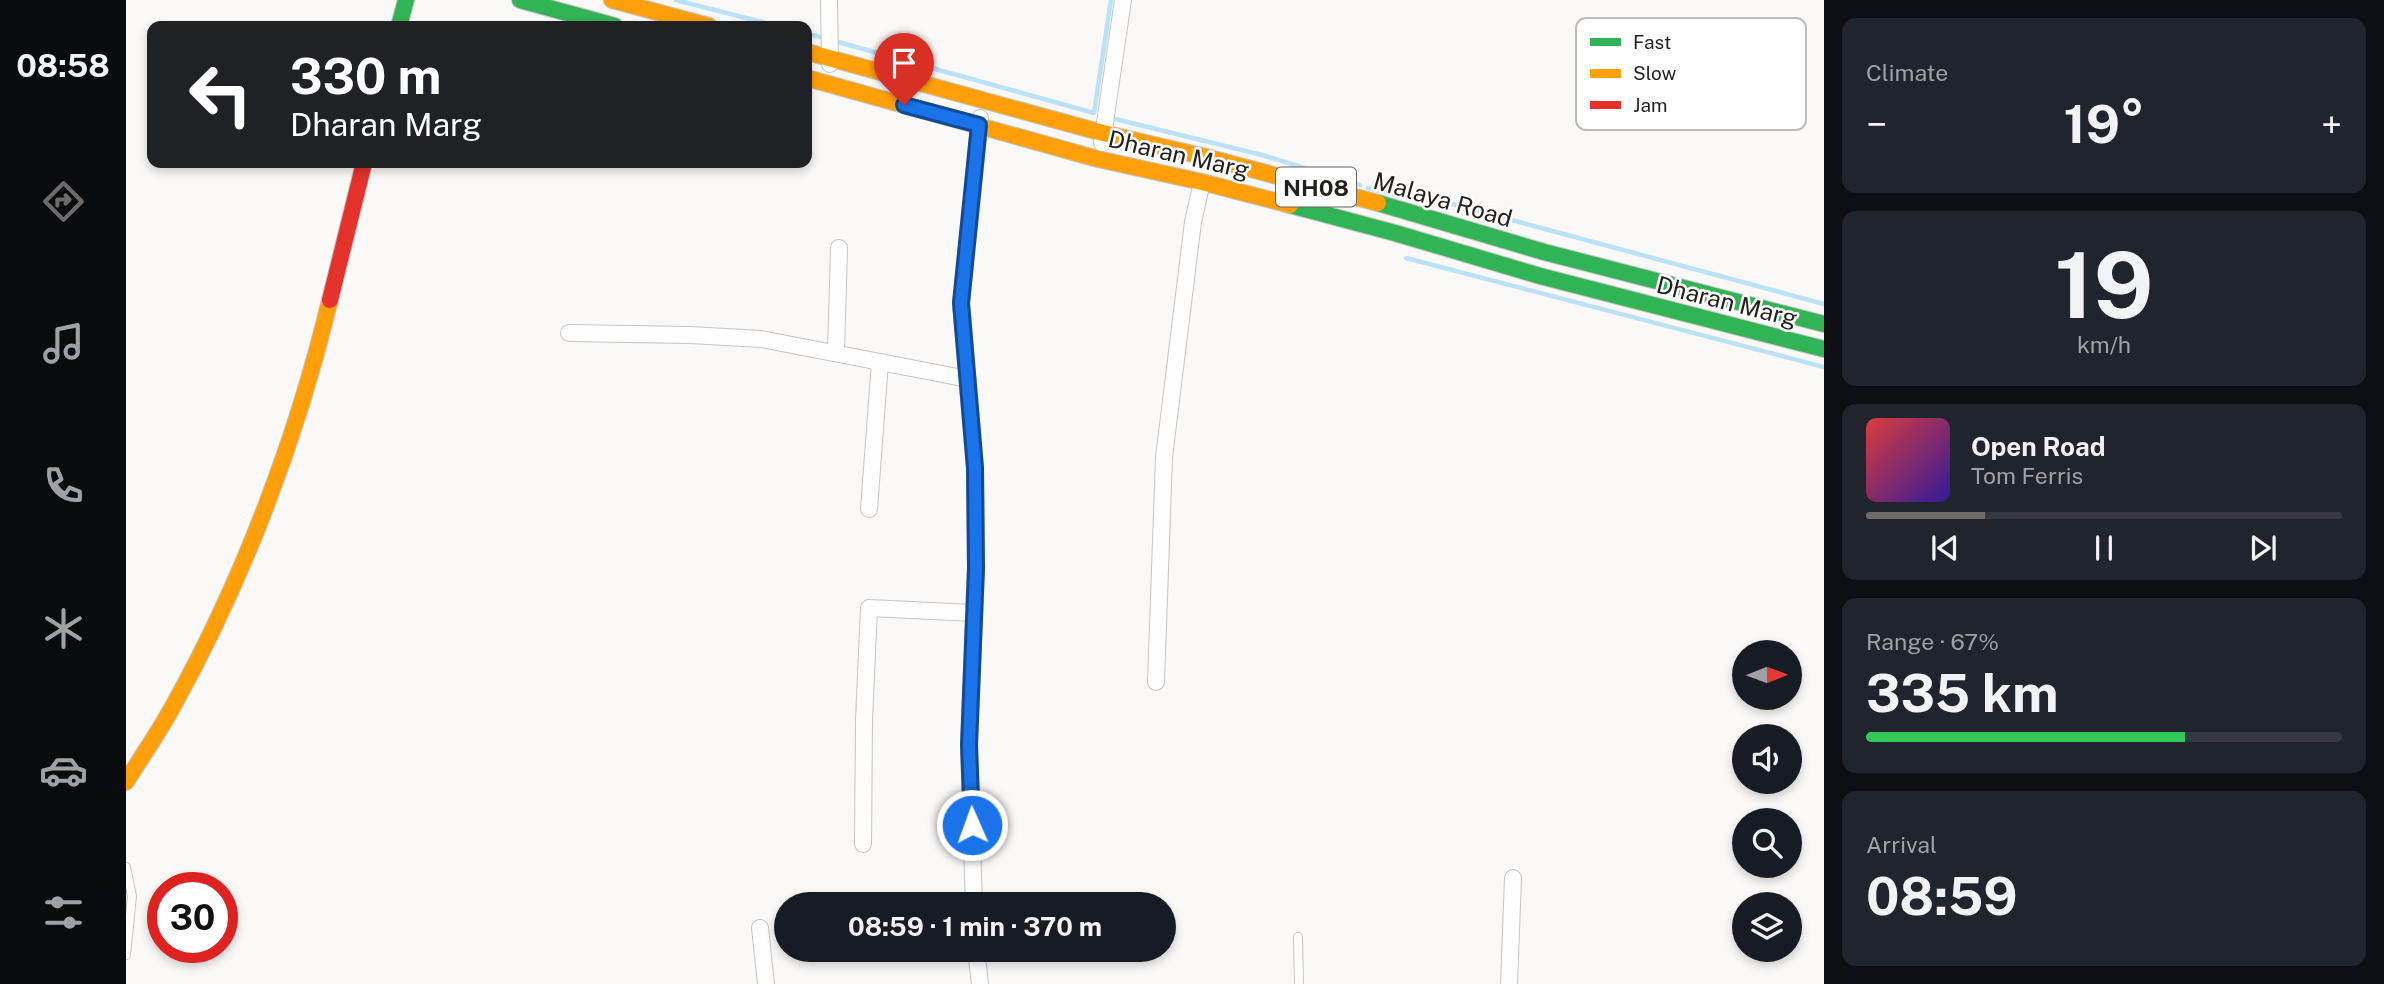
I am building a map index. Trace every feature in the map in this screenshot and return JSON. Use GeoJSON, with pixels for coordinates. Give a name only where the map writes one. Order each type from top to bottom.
{"type":"FeatureCollection","features":[{"type":"Feature","properties":{"kind":"main road"},"geometry":{"type":"LineString","coordinates":[[400,21],[406,0]]}},
{"type":"Feature","properties":{"kind":"main road"},"geometry":{"type":"LineString","coordinates":[[520,0],[597,21]]}},
{"type":"Feature","properties":{"kind":"main road"},"geometry":{"type":"LineString","coordinates":[[612,0],[690,21]]}},
{"type":"Feature","properties":{"kind":"main road","name":"Malaya Road"},"geometry":{"type":"LineString","coordinates":[[812,53],[1103,133],[1356,197],[1544,252],[1824,324]]}},
{"type":"Feature","properties":{"kind":"main road","name":"Dharan Marg"},"geometry":{"type":"LineString","coordinates":[[812,79],[1098,159],[1202,182],[1373,227],[1527,273],[1824,349]]}},
{"type":"Feature","properties":{"kind":"main road"},"geometry":{"type":"LineString","coordinates":[[126,782],[171,710],[237,577],[286,452],[318,350],[363,168]]}},
{"type":"Feature","properties":{"kind":"street"},"geometry":{"type":"LineString","coordinates":[[829,0],[829,84]]}},
{"type":"Feature","properties":{"kind":"street"},"geometry":{"type":"LineString","coordinates":[[1098,159],[1123,0]]}},
{"type":"Feature","properties":{"kind":"street"},"geometry":{"type":"LineString","coordinates":[[974,892],[969,745],[974,613],[975,468],[961,303],[983,101]]}},
{"type":"Feature","properties":{"kind":"street"},"geometry":{"type":"LineString","coordinates":[[1156,682],[1164,457],[1191,235],[1202,182]]}},
{"type":"Feature","properties":{"kind":"street"},"geometry":{"type":"LineString","coordinates":[[836,353],[839,248]]}},
{"type":"Feature","properties":{"kind":"street"},"geometry":{"type":"LineString","coordinates":[[569,334],[690,335],[761,339],[968,379]]}},
{"type":"Feature","properties":{"kind":"street"},"geometry":{"type":"LineString","coordinates":[[869,509],[880,362]]}},
{"type":"Feature","properties":{"kind":"street"},"geometry":{"type":"LineString","coordinates":[[863,844],[864,720],[869,608],[974,613]]}},
{"type":"Feature","properties":{"kind":"street"},"geometry":{"type":"LineString","coordinates":[[1509,984],[1513,878]]}},
{"type":"Feature","properties":{"kind":"street"},"geometry":{"type":"LineString","coordinates":[[760,928],[766,984]]}},
{"type":"Feature","properties":{"kind":"street"},"geometry":{"type":"LineString","coordinates":[[977,962],[980,984]]}},
{"type":"Feature","properties":{"kind":"lane"},"geometry":{"type":"LineString","coordinates":[[126,867],[132,895],[126,955]]}},
{"type":"Feature","properties":{"kind":"lane"},"geometry":{"type":"LineString","coordinates":[[1298,937],[1299,984]]}},
{"type":"Feature","properties":{"kind":"waterway"},"geometry":{"type":"LineString","coordinates":[[676,0],[758,21]]}},
{"type":"Feature","properties":{"kind":"waterway"},"geometry":{"type":"LineString","coordinates":[[838,42],[1094,113],[1111,0]]}},
{"type":"Feature","properties":{"kind":"waterway"},"geometry":{"type":"LineString","coordinates":[[812,35],[821,37]]}},
{"type":"Feature","properties":{"kind":"waterway"},"geometry":{"type":"LineString","coordinates":[[1111,118],[1262,155],[1360,185]]}},
{"type":"Feature","properties":{"kind":"waterway"},"geometry":{"type":"LineString","coordinates":[[1368,188],[1399,196],[1411,193],[1824,304]]}},
{"type":"Feature","properties":{"kind":"waterway"},"geometry":{"type":"LineString","coordinates":[[1406,258],[1824,367]]}},
{"type":"Feature","properties":{"kind":"traffic: fast"},"geometry":{"type":"LineString","coordinates":[[400,21],[406,0]]}},
{"type":"Feature","properties":{"kind":"traffic: fast"},"geometry":{"type":"LineString","coordinates":[[520,0],[597,21]]}},
{"type":"Feature","properties":{"kind":"traffic: fast"},"geometry":{"type":"LineString","coordinates":[[1378,203],[1544,252],[1824,324]]}},
{"type":"Feature","properties":{"kind":"traffic: fast"},"geometry":{"type":"LineString","coordinates":[[1290,205],[1540,276],[1824,349]]}},
{"type":"Feature","properties":{"kind":"traffic: slow"},"geometry":{"type":"LineString","coordinates":[[612,0],[690,21]]}},
{"type":"Feature","properties":{"kind":"traffic: slow"},"geometry":{"type":"LineString","coordinates":[[812,53],[1103,133],[1206,157],[1378,203]]}},
{"type":"Feature","properties":{"kind":"traffic: slow"},"geometry":{"type":"LineString","coordinates":[[812,79],[1098,159],[1290,205]]}},
{"type":"Feature","properties":{"kind":"traffic: slow"},"geometry":{"type":"LineString","coordinates":[[126,782],[166,719],[197,662],[244,562],[301,406],[330,300]]}},
{"type":"Feature","properties":{"kind":"traffic: jam"},"geometry":{"type":"LineString","coordinates":[[330,300],[363,168]]}},
{"type":"Feature","properties":{"kind":"route"},"geometry":{"type":"LineString","coordinates":[[904,105],[979,125],[961,303],[975,468],[976,568],[969,745],[972,825]]}}]}
